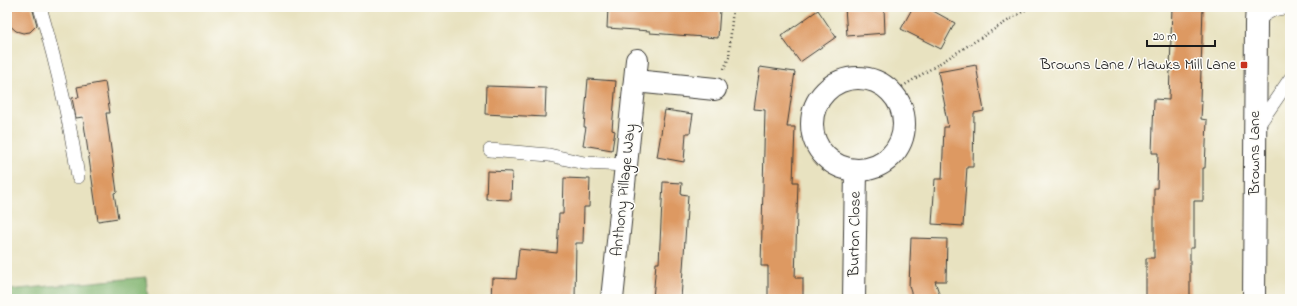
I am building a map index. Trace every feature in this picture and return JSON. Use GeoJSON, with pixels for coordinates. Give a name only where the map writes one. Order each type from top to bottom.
{"type":"FeatureCollection","features":[{"type":"Feature","properties":{"kind":"street","name":"Browns Lane"},"geometry":{"type":"LineString","coordinates":[[1254,299],[1256,15]]}},
{"type":"Feature","properties":{"kind":"street","name":"Anthony Pillage Way"},"geometry":{"type":"LineString","coordinates":[[612,299],[637,60]]}},
{"type":"Feature","properties":{"kind":"street","name":"Burton Close"},"geometry":{"type":"LineString","coordinates":[[854,78],[866,79],[878,83],[892,93],[899,103],[904,119],[904,129],[898,147],[887,160],[870,168],[856,170],[843,167],[834,162],[820,149],[813,129],[813,118],[816,107],[824,93],[832,86],[839,82],[854,78]]}},
{"type":"Feature","properties":{"kind":"street"},"geometry":{"type":"LineString","coordinates":[[635,81],[715,89]]}},
{"type":"Feature","properties":{"kind":"street","name":"Burton Close"},"geometry":{"type":"LineString","coordinates":[[854,299],[856,170]]}},
{"type":"Feature","properties":{"kind":"lane"},"geometry":{"type":"LineString","coordinates":[[40,7],[74,144],[78,177]]}},
{"type":"Feature","properties":{"kind":"lane"},"geometry":{"type":"LineString","coordinates":[[1256,15],[1262,15],[1270,10],[1290,8]]}},
{"type":"Feature","properties":{"kind":"lane"},"geometry":{"type":"LineString","coordinates":[[1255,129],[1290,79]]}},
{"type":"Feature","properties":{"kind":"lane"},"geometry":{"type":"LineString","coordinates":[[490,150],[549,155],[584,163],[626,165]]}},
{"type":"Feature","properties":{"kind":"path"},"geometry":{"type":"LineString","coordinates":[[715,89],[729,57],[733,7]]}},
{"type":"Feature","properties":{"kind":"path"},"geometry":{"type":"LineString","coordinates":[[892,93],[1030,7]]}},
{"type":"Feature","properties":{"kind":"green space"},"geometry":{"type":"Polygon","coordinates":[[[146,277],[148,299],[7,299],[8,290],[146,277]]]}},
{"type":"Feature","properties":{"kind":"building"},"geometry":{"type":"Polygon","coordinates":[[[7,7],[32,7],[37,25],[30,32],[23,33],[16,31],[7,23],[7,7]]]}},
{"type":"Feature","properties":{"kind":"building"},"geometry":{"type":"Polygon","coordinates":[[[608,7],[681,7],[720,10],[718,38],[607,28],[608,7]]]}},
{"type":"Feature","properties":{"kind":"building"},"geometry":{"type":"Polygon","coordinates":[[[845,7],[884,7],[885,33],[847,36],[845,7]]]}},
{"type":"Feature","properties":{"kind":"building"},"geometry":{"type":"Polygon","coordinates":[[[913,7],[926,7],[955,23],[941,49],[901,29],[913,7]]]}},
{"type":"Feature","properties":{"kind":"building"},"geometry":{"type":"Polygon","coordinates":[[[1172,7],[1203,7],[1200,101],[1202,101],[1201,119],[1207,120],[1205,168],[1203,168],[1203,201],[1194,201],[1194,248],[1190,248],[1190,299],[1146,299],[1146,258],[1154,258],[1154,188],[1157,188],[1158,153],[1152,153],[1154,99],[1169,100],[1172,7]]]}},
{"type":"Feature","properties":{"kind":"building"},"geometry":{"type":"Polygon","coordinates":[[[818,10],[836,37],[800,62],[781,36],[818,10]]]}},
{"type":"Feature","properties":{"kind":"building"},"geometry":{"type":"Polygon","coordinates":[[[976,65],[984,111],[974,113],[973,167],[967,167],[963,226],[932,224],[935,179],[942,179],[944,127],[948,127],[938,72],[976,65]]]}},
{"type":"Feature","properties":{"kind":"building"},"geometry":{"type":"Polygon","coordinates":[[[760,67],[795,72],[787,127],[795,127],[793,182],[798,182],[795,278],[803,278],[803,299],[768,299],[768,266],[761,266],[765,110],[754,109],[760,67]]]}},
{"type":"Feature","properties":{"kind":"building"},"geometry":{"type":"Polygon","coordinates":[[[588,79],[616,81],[612,130],[615,131],[612,150],[583,145],[586,127],[584,127],[588,79]]]}},
{"type":"Feature","properties":{"kind":"building"},"geometry":{"type":"Polygon","coordinates":[[[105,82],[110,113],[106,113],[117,192],[114,193],[118,218],[98,221],[83,117],[76,118],[72,98],[79,97],[77,87],[105,82]]]}},
{"type":"Feature","properties":{"kind":"building"},"geometry":{"type":"Polygon","coordinates":[[[486,86],[546,88],[545,117],[485,114],[486,86]]]}},
{"type":"Feature","properties":{"kind":"building"},"geometry":{"type":"Polygon","coordinates":[[[665,110],[693,114],[690,133],[686,133],[684,162],[657,157],[665,110]]]}},
{"type":"Feature","properties":{"kind":"building"},"geometry":{"type":"Polygon","coordinates":[[[487,171],[512,172],[511,200],[486,199],[487,171]]]}},
{"type":"Feature","properties":{"kind":"building"},"geometry":{"type":"Polygon","coordinates":[[[564,178],[590,179],[589,207],[584,207],[583,243],[576,243],[575,299],[491,299],[492,278],[516,279],[519,249],[557,253],[559,214],[563,214],[564,178]]]}},
{"type":"Feature","properties":{"kind":"building"},"geometry":{"type":"Polygon","coordinates":[[[663,182],[682,183],[681,194],[688,195],[681,299],[653,299],[656,263],[659,263],[663,182]]]}},
{"type":"Feature","properties":{"kind":"building"},"geometry":{"type":"Polygon","coordinates":[[[911,238],[947,239],[946,281],[935,281],[941,299],[913,299],[909,286],[911,238]]]}},
{"type":"Feature","properties":{"kind":"place","name":"Browns Lane / Hawks Mill Lane"},"geometry":{"type":"Point","coordinates":[1244,65]}}]}
